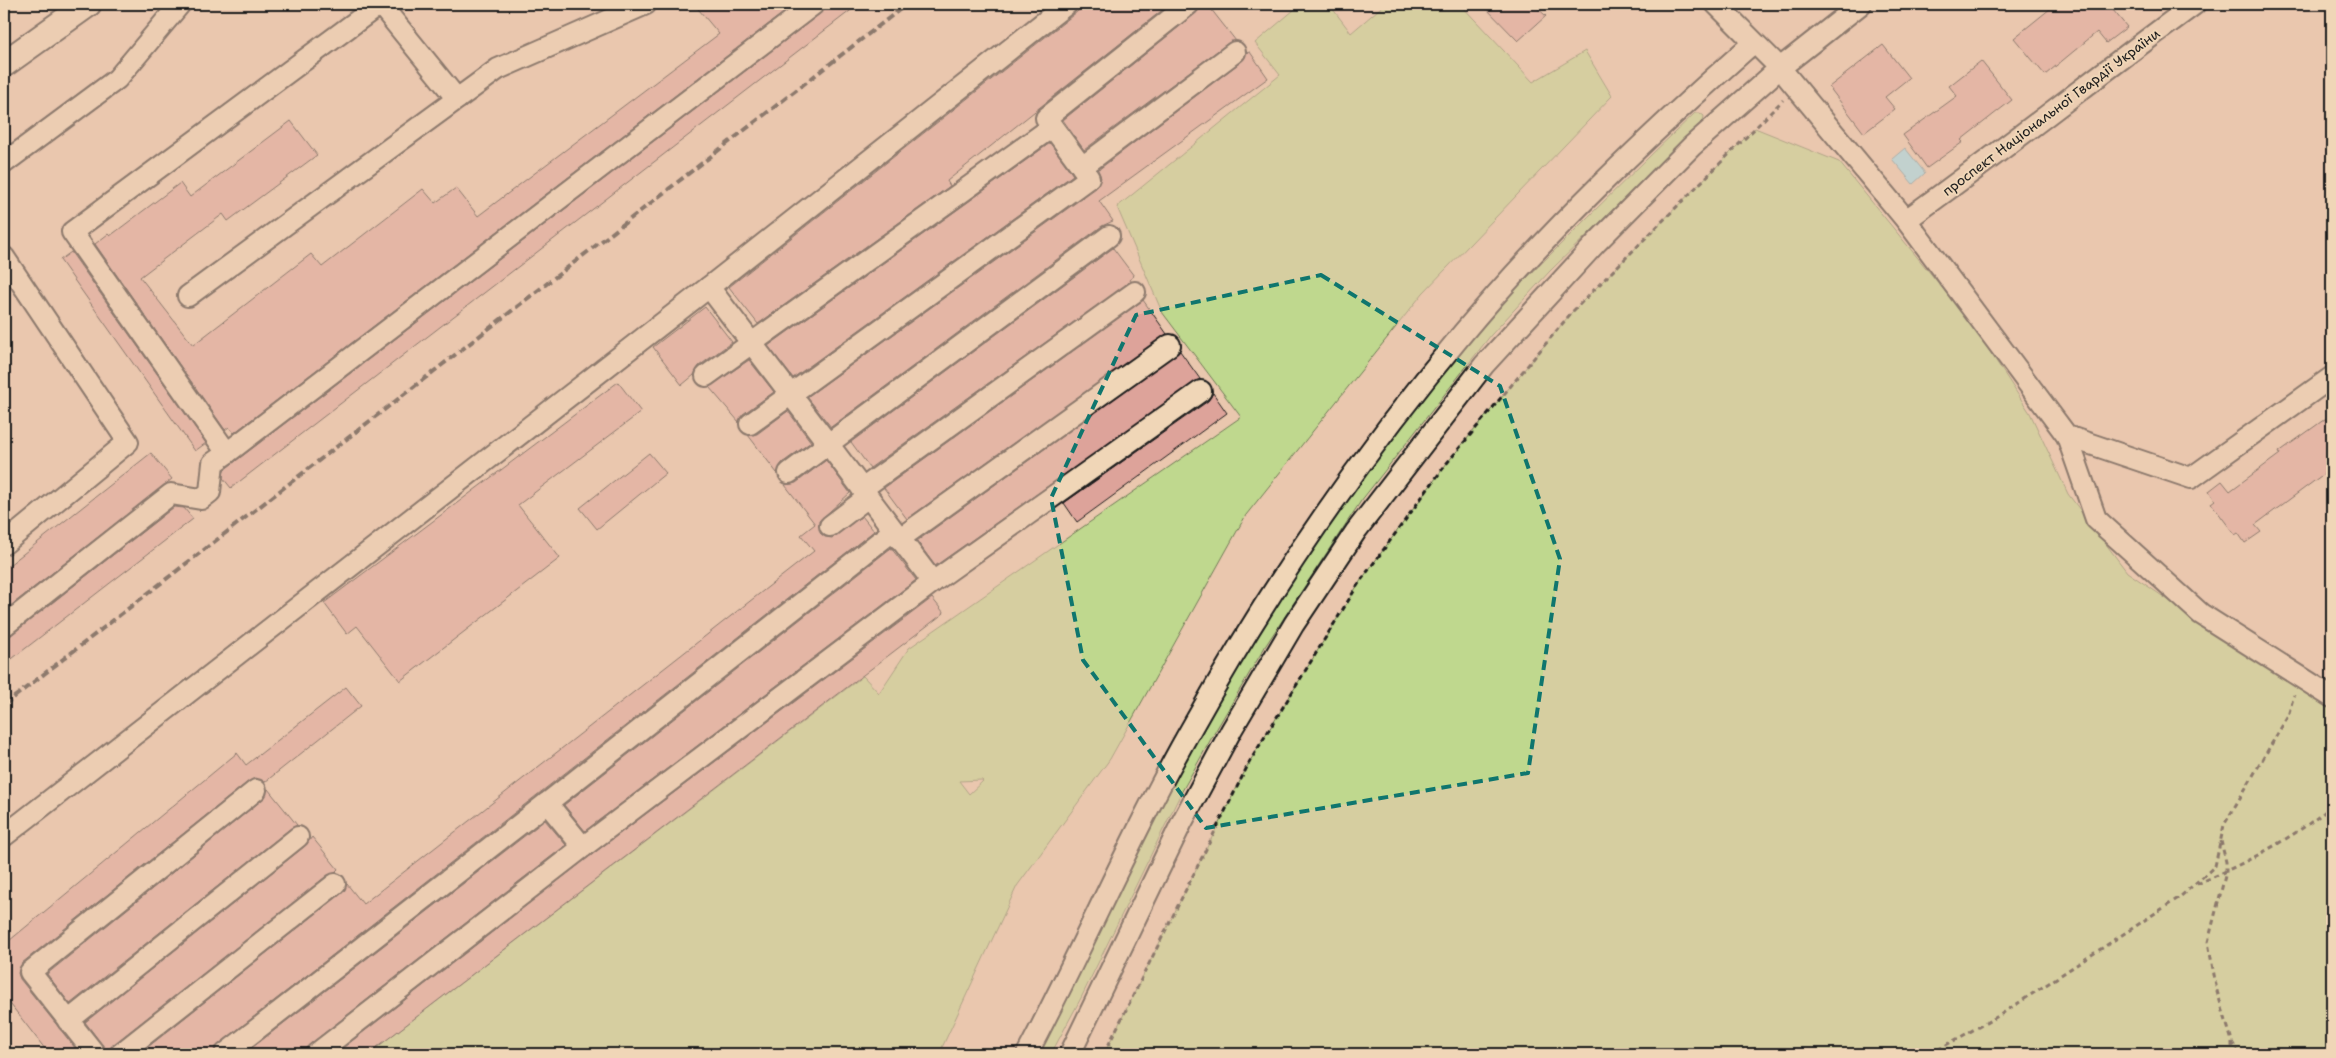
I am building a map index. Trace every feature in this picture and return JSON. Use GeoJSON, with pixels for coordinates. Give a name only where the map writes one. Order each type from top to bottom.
{"type":"FeatureCollection","features":[{"type":"Feature","properties":{"kind":"main road"},"geometry":{"type":"LineString","coordinates":[[4,64],[88,4]]}},
{"type":"Feature","properties":{"kind":"street"},"geometry":{"type":"LineString","coordinates":[[4,163],[58,120],[117,79],[180,4]]}},
{"type":"Feature","properties":{"kind":"street"},"geometry":{"type":"LineString","coordinates":[[227,453],[72,232],[380,4],[457,99]]}},
{"type":"Feature","properties":{"kind":"street"},"geometry":{"type":"LineString","coordinates":[[188,296],[498,69],[646,4]]}},
{"type":"Feature","properties":{"kind":"street"},"geometry":{"type":"LineString","coordinates":[[4,626],[171,494],[202,499],[210,492],[213,463],[814,4]]}},
{"type":"Feature","properties":{"kind":"street"},"geometry":{"type":"LineString","coordinates":[[4,836],[709,287],[1068,4]]}},
{"type":"Feature","properties":{"kind":"street"},"geometry":{"type":"LineString","coordinates":[[750,424],[1089,178],[1046,118],[1189,4]]}},
{"type":"Feature","properties":{"kind":"street"},"geometry":{"type":"LineString","coordinates":[[1716,4],[1780,68],[1906,220],[2066,436],[2096,519],[2201,614],[2332,698]]}},
{"type":"Feature","properties":{"kind":"street"},"geometry":{"type":"LineString","coordinates":[[1070,1054],[1182,822],[1232,729],[1294,624],[1356,531],[1484,364],[1535,307],[1692,146],[1780,68],[1861,4]]}},
{"type":"Feature","properties":{"kind":"street","name":"проспект Національної Гвардії України"},"geometry":{"type":"LineString","coordinates":[[1906,220],[1984,164],[2195,4]]}},
{"type":"Feature","properties":{"kind":"street"},"geometry":{"type":"LineString","coordinates":[[1027,1054],[1057,998],[1150,803],[1194,722],[1286,569],[1350,477],[1460,337],[1530,258],[1667,119],[1753,43]]}},
{"type":"Feature","properties":{"kind":"street"},"geometry":{"type":"LineString","coordinates":[[1082,167],[1235,52]]}},
{"type":"Feature","properties":{"kind":"street"},"geometry":{"type":"LineString","coordinates":[[706,376],[1052,127]]}},
{"type":"Feature","properties":{"kind":"street"},"geometry":{"type":"LineString","coordinates":[[789,472],[1109,236]]}},
{"type":"Feature","properties":{"kind":"street"},"geometry":{"type":"LineString","coordinates":[[4,257],[128,442],[4,544]]}},
{"type":"Feature","properties":{"kind":"street"},"geometry":{"type":"LineString","coordinates":[[709,287],[933,582]]}},
{"type":"Feature","properties":{"kind":"street"},"geometry":{"type":"LineString","coordinates":[[830,526],[865,493],[1135,292]]}},
{"type":"Feature","properties":{"kind":"street"},"geometry":{"type":"LineString","coordinates":[[225,1054],[547,803],[896,535],[1170,345]]}},
{"type":"Feature","properties":{"kind":"street"},"geometry":{"type":"LineString","coordinates":[[2066,436],[2191,478],[2332,377]]}},
{"type":"Feature","properties":{"kind":"street"},"geometry":{"type":"LineString","coordinates":[[316,1054],[583,847],[933,582],[1202,391]]}},
{"type":"Feature","properties":{"kind":"street"},"geometry":{"type":"LineString","coordinates":[[94,1054],[30,972],[256,790]]}},
{"type":"Feature","properties":{"kind":"street"},"geometry":{"type":"LineString","coordinates":[[547,803],[583,847]]}},
{"type":"Feature","properties":{"kind":"street"},"geometry":{"type":"LineString","coordinates":[[68,1021],[298,837]]}},
{"type":"Feature","properties":{"kind":"street"},"geometry":{"type":"LineString","coordinates":[[120,1054],[335,884]]}},
{"type":"Feature","properties":{"kind":"path"},"geometry":{"type":"LineString","coordinates":[[1104,1054],[1250,761],[1359,583],[1447,462],[1572,312],[1796,87]]}},
{"type":"Feature","properties":{"kind":"path"},"geometry":{"type":"LineString","coordinates":[[1930,1054],[2000,1014],[2180,897],[2215,866],[2224,825],[2288,716],[2297,688],[2297,676]]}},
{"type":"Feature","properties":{"kind":"path"},"geometry":{"type":"LineString","coordinates":[[2194,885],[2226,872],[2267,850],[2332,806]]}},
{"type":"Feature","properties":{"kind":"path"},"geometry":{"type":"LineString","coordinates":[[2220,840],[2226,862],[2226,872],[2208,942],[2217,991],[2232,1041],[2239,1054]]}},
{"type":"Feature","properties":{"kind":"path"},"geometry":{"type":"LineString","coordinates":[[2232,1041],[2232,1054]]}},
{"type":"Feature","properties":{"kind":"highlighted area"},"geometry":{"type":"Polygon","coordinates":[[[1321,275],[1500,386],[1560,559],[1528,773],[1206,828],[1083,660],[1051,498],[1136,315],[1321,275]]]}},
{"type":"Feature","properties":{"kind":"green space"},"geometry":{"type":"Polygon","coordinates":[[[1301,4],[1329,4],[1351,33],[1385,4],[1460,4],[1533,82],[1585,51],[1612,96],[1423,293],[1246,515],[1110,759],[1017,886],[939,1054],[368,1054],[863,676],[879,693],[909,648],[1241,417],[1162,312],[1117,207],[1280,75],[1255,43],[1301,4]],[[982,780],[959,781],[969,794],[982,780]]]}},
{"type":"Feature","properties":{"kind":"green space"},"geometry":{"type":"Polygon","coordinates":[[[1695,113],[1700,113],[1704,116],[1703,122],[1550,271],[1491,335],[1361,501],[1266,645],[1216,730],[1181,793],[1081,998],[1051,1054],[1037,1054],[1114,898],[1195,743],[1278,601],[1331,522],[1387,444],[1486,321],[1641,164],[1695,113]]]}},
{"type":"Feature","properties":{"kind":"green space"},"geometry":{"type":"Polygon","coordinates":[[[1755,128],[1839,162],[1972,324],[2030,413],[2068,494],[2127,572],[2306,694],[2332,708],[2332,1054],[1104,1054],[1250,761],[1359,583],[1447,463],[1572,312],[1755,128]]]}},
{"type":"Feature","properties":{"kind":"water"},"geometry":{"type":"Polygon","coordinates":[[[1905,148],[1925,173],[1913,184],[1892,159],[1905,148]]]}},
{"type":"Feature","properties":{"kind":"building"},"geometry":{"type":"Polygon","coordinates":[[[694,4],[795,4],[234,433],[229,427],[225,430],[95,244],[108,234],[110,236],[180,183],[190,197],[291,121],[317,155],[228,221],[223,214],[140,277],[193,345],[311,254],[322,267],[423,189],[435,203],[456,188],[478,216],[719,34],[694,4]]]}},
{"type":"Feature","properties":{"kind":"building"},"geometry":{"type":"Polygon","coordinates":[[[826,4],[859,4],[231,488],[223,478],[224,470],[821,13],[826,4]]]}},
{"type":"Feature","properties":{"kind":"building"},"geometry":{"type":"Polygon","coordinates":[[[1087,4],[1170,4],[947,181],[950,186],[758,324],[729,287],[1087,4]]]}},
{"type":"Feature","properties":{"kind":"building"},"geometry":{"type":"Polygon","coordinates":[[[1201,4],[1207,4],[1236,41],[1228,43],[1084,150],[1063,120],[1196,13],[1201,4]]]}},
{"type":"Feature","properties":{"kind":"building"},"geometry":{"type":"Polygon","coordinates":[[[1482,4],[1533,4],[1546,16],[1518,41],[1482,4]]]}},
{"type":"Feature","properties":{"kind":"building"},"geometry":{"type":"Polygon","coordinates":[[[2056,4],[2108,4],[2127,27],[2106,43],[2097,32],[2045,75],[2014,38],[2056,4]]]}},
{"type":"Feature","properties":{"kind":"building"},"geometry":{"type":"Polygon","coordinates":[[[1883,45],[1909,78],[1885,97],[1895,109],[1864,133],[1829,87],[1883,45]]]}},
{"type":"Feature","properties":{"kind":"building"},"geometry":{"type":"Polygon","coordinates":[[[1250,52],[1268,78],[1099,201],[1113,221],[1102,226],[831,427],[807,397],[1096,188],[1101,178],[1098,170],[1242,61],[1246,53],[1250,52]]]}},
{"type":"Feature","properties":{"kind":"building"},"geometry":{"type":"Polygon","coordinates":[[[1981,61],[2012,100],[1961,140],[1963,142],[1927,168],[1903,135],[1957,96],[1949,86],[1981,61]]]}},
{"type":"Feature","properties":{"kind":"building"},"geometry":{"type":"Polygon","coordinates":[[[1050,143],[1073,175],[793,378],[768,346],[1050,143]]]}},
{"type":"Feature","properties":{"kind":"building"},"geometry":{"type":"Polygon","coordinates":[[[1113,248],[1134,276],[1129,280],[1130,282],[870,468],[851,442],[1113,248]]]}},
{"type":"Feature","properties":{"kind":"building"},"geometry":{"type":"Polygon","coordinates":[[[71,252],[206,443],[195,451],[60,260],[71,252]]]}},
{"type":"Feature","properties":{"kind":"building"},"geometry":{"type":"Polygon","coordinates":[[[1143,300],[1167,334],[907,519],[884,488],[1143,300]]]}},
{"type":"Feature","properties":{"kind":"building"},"geometry":{"type":"Polygon","coordinates":[[[705,307],[732,342],[699,366],[694,375],[682,385],[653,347],[705,307]]]}},
{"type":"Feature","properties":{"kind":"building"},"geometry":{"type":"Polygon","coordinates":[[[1180,351],[1200,379],[935,566],[917,541],[1180,351]]]}},
{"type":"Feature","properties":{"kind":"building"},"geometry":{"type":"Polygon","coordinates":[[[749,360],[774,392],[743,414],[739,422],[709,387],[749,360]]]}},
{"type":"Feature","properties":{"kind":"building"},"geometry":{"type":"Polygon","coordinates":[[[618,382],[641,412],[518,505],[560,558],[400,681],[357,626],[347,634],[324,603],[618,382]]]}},
{"type":"Feature","properties":{"kind":"building"},"geometry":{"type":"Polygon","coordinates":[[[1213,393],[1227,413],[1077,522],[1064,503],[1208,401],[1213,393]]]}},
{"type":"Feature","properties":{"kind":"building"},"geometry":{"type":"Polygon","coordinates":[[[788,411],[811,442],[782,463],[777,473],[748,435],[757,434],[788,411]]]}},
{"type":"Feature","properties":{"kind":"building"},"geometry":{"type":"Polygon","coordinates":[[[2332,414],[2332,460],[2325,465],[2329,470],[2255,525],[2261,532],[2245,543],[2238,533],[2235,535],[2211,503],[2215,500],[2209,491],[2222,481],[2230,491],[2280,454],[2279,452],[2332,414]]]}},
{"type":"Feature","properties":{"kind":"building"},"geometry":{"type":"Polygon","coordinates":[[[151,453],[172,479],[4,611],[4,569],[151,453]]]}},
{"type":"Feature","properties":{"kind":"building"},"geometry":{"type":"Polygon","coordinates":[[[649,453],[666,473],[597,529],[580,508],[649,453]]]}},
{"type":"Feature","properties":{"kind":"building"},"geometry":{"type":"Polygon","coordinates":[[[826,460],[850,493],[819,521],[820,533],[825,537],[832,538],[862,516],[874,531],[218,1045],[213,1054],[139,1054],[342,893],[347,884],[363,904],[814,551],[801,535],[815,524],[785,485],[796,483],[826,460]]]}},
{"type":"Feature","properties":{"kind":"building"},"geometry":{"type":"Polygon","coordinates":[[[174,507],[184,508],[193,519],[4,665],[4,638],[11,635],[174,507]]]}},
{"type":"Feature","properties":{"kind":"building"},"geometry":{"type":"Polygon","coordinates":[[[891,548],[916,580],[585,831],[564,805],[891,548]]]}},
{"type":"Feature","properties":{"kind":"building"},"geometry":{"type":"Polygon","coordinates":[[[932,598],[944,613],[368,1054],[335,1054],[590,856],[932,598]]]}},
{"type":"Feature","properties":{"kind":"building"},"geometry":{"type":"Polygon","coordinates":[[[346,687],[361,706],[265,782],[255,778],[249,781],[22,963],[18,973],[20,979],[80,1054],[49,1054],[4,996],[4,945],[237,753],[246,765],[346,687]]]}},
{"type":"Feature","properties":{"kind":"building"},"geometry":{"type":"Polygon","coordinates":[[[268,789],[297,825],[70,1004],[47,974],[263,799],[268,789]]]}},
{"type":"Feature","properties":{"kind":"building"},"geometry":{"type":"Polygon","coordinates":[[[545,820],[566,845],[309,1045],[304,1054],[244,1054],[545,820]]]}},
{"type":"Feature","properties":{"kind":"building"},"geometry":{"type":"Polygon","coordinates":[[[312,837],[338,869],[336,871],[338,873],[328,875],[113,1045],[107,1054],[85,1022],[305,846],[312,837]]]}},
{"type":"Feature","properties":{"kind":"railway"},"geometry":{"type":"LineString","coordinates":[[4,705],[907,4]]}}]}
